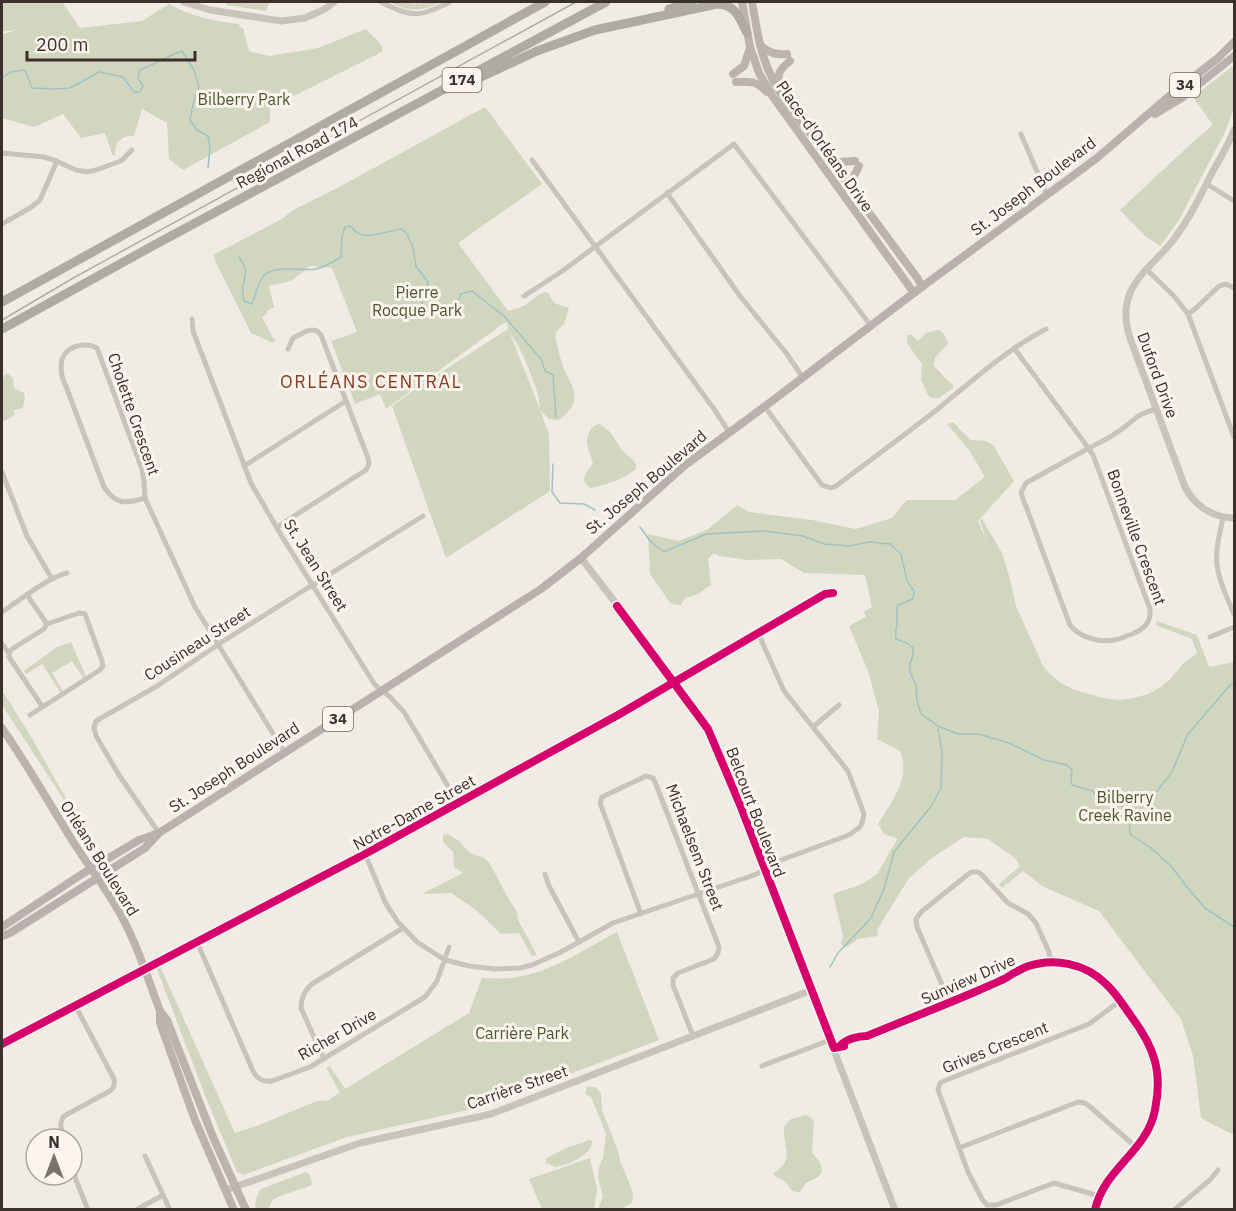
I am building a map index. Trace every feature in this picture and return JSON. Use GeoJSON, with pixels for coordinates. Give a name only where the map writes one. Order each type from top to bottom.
{"type":"FeatureCollection","features":[{"type":"Feature","properties":{"kind":"highway"},"geometry":{"type":"LineString","coordinates":[[410,77],[536,2]]}},
{"type":"Feature","properties":{"kind":"highway","name":"Regional Road 174"},"geometry":{"type":"LineString","coordinates":[[2,302],[545,2]]}},
{"type":"Feature","properties":{"kind":"highway","name":"Regional Road 174"},"geometry":{"type":"LineString","coordinates":[[2,329],[606,2]]}},
{"type":"Feature","properties":{"kind":"highway"},"geometry":{"type":"LineString","coordinates":[[624,24],[692,2]]}},
{"type":"Feature","properties":{"kind":"highway"},"geometry":{"type":"LineString","coordinates":[[318,158],[420,104],[537,51],[595,30],[722,4],[732,8],[747,33]]}},
{"type":"Feature","properties":{"kind":"main road","name":"Place-d'Orléans Drive"},"geometry":{"type":"LineString","coordinates":[[742,2],[750,47],[759,73],[856,194],[918,279],[918,290]]}},
{"type":"Feature","properties":{"kind":"main road","name":"Place-d'Orléans Drive"},"geometry":{"type":"LineString","coordinates":[[752,2],[760,45],[777,95],[918,290]]}},
{"type":"Feature","properties":{"kind":"main road","name":"St. Joseph Boulevard"},"geometry":{"type":"LineString","coordinates":[[2,927],[69,882],[139,840],[159,833],[536,592],[581,558],[698,454],[765,407],[918,290],[1097,159],[1234,42]]}},
{"type":"Feature","properties":{"kind":"main road"},"geometry":{"type":"LineString","coordinates":[[750,47],[744,66],[734,78],[758,84],[777,95],[778,75],[789,58],[771,53],[760,45]]}},
{"type":"Feature","properties":{"kind":"main road","name":"St. Joseph Boulevard"},"geometry":{"type":"LineString","coordinates":[[1135,128],[1183,97],[1233,59]]}},
{"type":"Feature","properties":{"kind":"main road"},"geometry":{"type":"LineString","coordinates":[[830,160],[857,163],[853,178],[856,194]]}},
{"type":"Feature","properties":{"kind":"main road","name":"Orléans Boulevard"},"geometry":{"type":"LineString","coordinates":[[2,728],[128,928],[160,1011],[167,1020],[213,1137],[246,1209]]}},
{"type":"Feature","properties":{"kind":"main road","name":"St. Joseph Boulevard"},"geometry":{"type":"LineString","coordinates":[[2,936],[145,848],[159,833]]}},
{"type":"Feature","properties":{"kind":"main road","name":"Orléans Boulevard"},"geometry":{"type":"LineString","coordinates":[[160,1011],[160,1023],[195,1120],[234,1209]]}},
{"type":"Feature","properties":{"kind":"street"},"geometry":{"type":"LineString","coordinates":[[184,2],[210,10],[287,21],[315,14],[334,2]]}},
{"type":"Feature","properties":{"kind":"street"},"geometry":{"type":"LineString","coordinates":[[381,2],[408,14],[420,14],[433,11],[450,2]]}},
{"type":"Feature","properties":{"kind":"street","name":"Duford Drive"},"geometry":{"type":"LineString","coordinates":[[1234,130],[1207,184],[1177,235],[1137,280],[1126,306],[1130,338],[1182,482],[1195,502],[1204,509],[1213,514],[1234,518]]}},
{"type":"Feature","properties":{"kind":"street"},"geometry":{"type":"LineString","coordinates":[[1021,134],[1047,195]]}},
{"type":"Feature","properties":{"kind":"street"},"geometry":{"type":"LineString","coordinates":[[524,296],[595,247],[734,144],[871,326]]}},
{"type":"Feature","properties":{"kind":"street"},"geometry":{"type":"LineString","coordinates":[[2,153],[44,157],[87,172],[121,161],[132,150]]}},
{"type":"Feature","properties":{"kind":"street"},"geometry":{"type":"LineString","coordinates":[[532,160],[729,432]]}},
{"type":"Feature","properties":{"kind":"street"},"geometry":{"type":"LineString","coordinates":[[2,224],[40,200],[57,161]]}},
{"type":"Feature","properties":{"kind":"street"},"geometry":{"type":"LineString","coordinates":[[1207,184],[1234,201]]}},
{"type":"Feature","properties":{"kind":"street"},"geometry":{"type":"LineString","coordinates":[[668,193],[740,296],[787,354],[803,378]]}},
{"type":"Feature","properties":{"kind":"street"},"geometry":{"type":"LineString","coordinates":[[1147,270],[1174,296],[1188,314],[1234,437]]}},
{"type":"Feature","properties":{"kind":"street"},"geometry":{"type":"LineString","coordinates":[[1188,314],[1219,286],[1226,285],[1234,288]]}},
{"type":"Feature","properties":{"kind":"street","name":"St. Jean Street"},"geometry":{"type":"LineString","coordinates":[[192,319],[193,331],[251,483],[375,685],[404,712],[458,803]]}},
{"type":"Feature","properties":{"kind":"street"},"geometry":{"type":"LineString","coordinates":[[765,407],[822,485],[831,488],[902,436],[980,373],[1046,328]]}},
{"type":"Feature","properties":{"kind":"street"},"geometry":{"type":"LineString","coordinates":[[277,527],[366,470],[369,464],[321,335],[317,331],[307,331],[293,338],[288,349]]}},
{"type":"Feature","properties":{"kind":"street","name":"Cholette Crescent"},"geometry":{"type":"LineString","coordinates":[[82,345],[92,346],[97,348],[101,356],[142,469],[145,498],[123,502],[111,498],[104,487],[62,376],[61,362],[72,348],[82,345]]}},
{"type":"Feature","properties":{"kind":"street"},"geometry":{"type":"LineString","coordinates":[[1014,348],[1089,448],[1119,431],[1142,413],[1156,409]]}},
{"type":"Feature","properties":{"kind":"street"},"geometry":{"type":"LineString","coordinates":[[244,466],[346,401]]}},
{"type":"Feature","properties":{"kind":"street","name":"Bonneville Crescent"},"geometry":{"type":"LineString","coordinates":[[1089,448],[1150,609],[1149,620],[1144,628],[1107,641],[1078,634],[1070,625],[1021,493],[1026,483],[1089,448]]}},
{"type":"Feature","properties":{"kind":"street"},"geometry":{"type":"LineString","coordinates":[[2,472],[27,536],[52,579]]}},
{"type":"Feature","properties":{"kind":"street"},"geometry":{"type":"LineString","coordinates":[[145,498],[195,607],[285,753]]}},
{"type":"Feature","properties":{"kind":"street","name":"Cousineau Street"},"geometry":{"type":"LineString","coordinates":[[159,833],[101,745],[94,732],[96,722],[158,686],[218,645],[423,516]]}},
{"type":"Feature","properties":{"kind":"street"},"geometry":{"type":"LineString","coordinates":[[1223,517],[1216,559],[1222,584],[1234,614]]}},
{"type":"Feature","properties":{"kind":"street","name":"Belcourt Boulevard"},"geometry":{"type":"LineString","coordinates":[[581,558],[708,729],[741,807],[830,1040],[837,1047],[895,1209]]}},
{"type":"Feature","properties":{"kind":"street"},"geometry":{"type":"LineString","coordinates":[[2,612],[52,579],[67,573]]}},
{"type":"Feature","properties":{"kind":"street","name":"Notre-Dame Street"},"geometry":{"type":"LineString","coordinates":[[2,1044],[365,855],[673,683],[825,594],[833,593]]}},
{"type":"Feature","properties":{"kind":"street"},"geometry":{"type":"LineString","coordinates":[[27,595],[46,624]]}},
{"type":"Feature","properties":{"kind":"street"},"geometry":{"type":"LineString","coordinates":[[9,653],[44,628],[46,624],[80,613],[85,614],[102,661],[103,666],[100,670],[30,715]]}},
{"type":"Feature","properties":{"kind":"street"},"geometry":{"type":"LineString","coordinates":[[1210,636],[1234,627]]}},
{"type":"Feature","properties":{"kind":"street"},"geometry":{"type":"LineString","coordinates":[[365,855],[386,904],[403,928],[417,942],[445,960],[484,969],[508,969],[543,961],[613,923],[756,874],[773,863],[849,835],[862,822],[864,813],[848,771],[784,691],[759,633]]}},
{"type":"Feature","properties":{"kind":"street"},"geometry":{"type":"LineString","coordinates":[[2,644],[39,704],[44,706]]}},
{"type":"Feature","properties":{"kind":"street"},"geometry":{"type":"LineString","coordinates":[[813,727],[839,705]]}},
{"type":"Feature","properties":{"kind":"street","name":"Michaelsem Street"},"geometry":{"type":"LineString","coordinates":[[641,914],[600,803],[602,797],[642,777],[650,776],[655,782],[719,950],[714,958],[678,973],[673,978],[673,985],[693,1036]]}},
{"type":"Feature","properties":{"kind":"street"},"geometry":{"type":"LineString","coordinates":[[950,1003],[917,927],[916,919],[921,912],[971,872],[981,874],[1008,903],[1032,918],[1041,933],[1051,962]]}},
{"type":"Feature","properties":{"kind":"street"},"geometry":{"type":"LineString","coordinates":[[545,874],[579,942]]}},
{"type":"Feature","properties":{"kind":"street"},"geometry":{"type":"LineString","coordinates":[[324,1059],[301,1008],[301,1001],[307,989],[403,928]]}},
{"type":"Feature","properties":{"kind":"street","name":"Richer Drive"},"geometry":{"type":"LineString","coordinates":[[197,942],[253,1071],[260,1080],[265,1081],[272,1081],[305,1070],[425,997],[437,981],[449,947]]}},
{"type":"Feature","properties":{"kind":"street","name":"Sunview Drive"},"geometry":{"type":"LineString","coordinates":[[837,1047],[844,1041],[867,1036],[950,1003],[1041,962],[1070,964],[1089,971],[1106,983],[1145,1035],[1157,1069],[1158,1089],[1154,1116],[1147,1132],[1137,1147],[1110,1177],[1098,1196],[1095,1209]]}},
{"type":"Feature","properties":{"kind":"street","name":"Carrière Street"},"geometry":{"type":"LineString","coordinates":[[226,1190],[360,1143],[491,1114],[812,990]]}},
{"type":"Feature","properties":{"kind":"street","name":"Grives Crescent"},"geometry":{"type":"LineString","coordinates":[[1098,1196],[1054,1183],[996,1205],[987,1205],[975,1186],[959,1148],[938,1094],[938,1086],[940,1083],[1089,1024],[1120,1001]]}},
{"type":"Feature","properties":{"kind":"street"},"geometry":{"type":"LineString","coordinates":[[60,1127],[64,1116],[110,1091],[115,1082],[75,1005]]}},
{"type":"Feature","properties":{"kind":"street"},"geometry":{"type":"LineString","coordinates":[[762,1066],[830,1040]]}},
{"type":"Feature","properties":{"kind":"street"},"geometry":{"type":"LineString","coordinates":[[959,1148],[1078,1102],[1088,1105],[1137,1147]]}},
{"type":"Feature","properties":{"kind":"street"},"geometry":{"type":"LineString","coordinates":[[144,1156],[170,1209]]}},
{"type":"Feature","properties":{"kind":"street"},"geometry":{"type":"LineString","coordinates":[[1174,1209],[1210,1180],[1218,1170]]}},
{"type":"Feature","properties":{"kind":"street"},"geometry":{"type":"LineString","coordinates":[[79,1187],[88,1209]]}},
{"type":"Feature","properties":{"kind":"street"},"geometry":{"type":"LineString","coordinates":[[136,1209],[163,1195]]}},
{"type":"Feature","properties":{"kind":"street"},"geometry":{"type":"LineString","coordinates":[[1182,1203],[1188,1208]]}},
{"type":"Feature","properties":{"kind":"green space","name":"Bilberry Park"},"geometry":{"type":"Polygon","coordinates":[[[2,2],[62,2],[80,28],[142,21],[169,4],[203,18],[239,24],[243,28],[249,51],[269,56],[318,48],[366,29],[382,46],[382,51],[270,108],[270,122],[183,170],[169,159],[167,123],[142,109],[134,136],[120,140],[113,156],[105,133],[81,138],[63,114],[34,127],[2,118],[2,34],[18,30],[2,31],[2,2]]]}},
{"type":"Feature","properties":{"kind":"green space"},"geometry":{"type":"Polygon","coordinates":[[[224,2],[269,3],[266,11],[227,5],[224,2]]]}},
{"type":"Feature","properties":{"kind":"green space"},"geometry":{"type":"Polygon","coordinates":[[[390,2],[412,2],[414,5],[417,2],[420,4],[421,2],[442,2],[416,10],[390,2]]]}},
{"type":"Feature","properties":{"kind":"green space"},"geometry":{"type":"Polygon","coordinates":[[[1233,66],[1234,108],[1226,130],[1179,220],[1160,246],[1145,236],[1120,210],[1213,125],[1193,97],[1233,66]]]}},
{"type":"Feature","properties":{"kind":"green space","name":"Pierre Rocque Park"},"geometry":{"type":"Polygon","coordinates":[[[485,107],[542,184],[458,243],[508,311],[525,305],[545,292],[554,303],[569,308],[564,324],[555,336],[573,389],[574,401],[570,409],[559,420],[549,419],[540,410],[549,434],[550,491],[446,558],[392,406],[508,329],[507,323],[386,409],[380,394],[355,404],[331,341],[357,332],[332,268],[310,266],[291,281],[269,286],[274,307],[262,317],[273,338],[276,339],[273,343],[251,333],[213,255],[485,107]],[[510,334],[540,409],[534,383],[518,345],[510,334]]]}},
{"type":"Feature","properties":{"kind":"green space"},"geometry":{"type":"Polygon","coordinates":[[[938,330],[943,333],[948,343],[935,358],[934,366],[953,385],[953,388],[939,398],[932,398],[928,395],[921,380],[922,364],[907,343],[907,335],[912,335],[918,341],[926,333],[938,330]]]}},
{"type":"Feature","properties":{"kind":"green space"},"geometry":{"type":"Polygon","coordinates":[[[8,373],[13,378],[14,388],[24,393],[25,397],[23,408],[14,410],[15,415],[2,422],[2,378],[3,380],[8,373]]]}},
{"type":"Feature","properties":{"kind":"green space","name":"Bilberry Creek Ravine"},"geometry":{"type":"Polygon","coordinates":[[[953,422],[970,440],[986,441],[993,445],[1014,481],[978,521],[987,542],[980,520],[982,519],[1002,553],[1016,606],[1043,666],[1050,674],[1075,690],[1103,698],[1118,700],[1148,694],[1161,687],[1197,653],[1192,639],[1156,625],[1157,621],[1197,635],[1209,667],[1234,662],[1234,1135],[1201,1118],[1193,1056],[1181,1019],[1099,911],[1042,886],[1023,871],[1002,888],[999,884],[1020,866],[1015,858],[988,839],[964,837],[933,857],[909,878],[877,930],[878,936],[858,939],[846,947],[841,944],[843,936],[833,894],[859,885],[876,874],[898,839],[884,834],[878,824],[894,798],[902,780],[903,771],[900,751],[877,739],[879,711],[868,671],[849,626],[866,617],[864,612],[872,607],[865,575],[804,573],[781,559],[748,560],[719,556],[714,553],[708,559],[711,585],[698,594],[685,598],[681,605],[671,604],[650,574],[648,534],[678,541],[707,530],[737,505],[749,512],[812,520],[856,529],[892,518],[907,500],[955,500],[985,477],[969,450],[947,424],[953,422]]]}},
{"type":"Feature","properties":{"kind":"green space"},"geometry":{"type":"Polygon","coordinates":[[[600,424],[610,432],[622,450],[633,460],[636,469],[615,481],[591,488],[584,479],[593,464],[587,437],[592,428],[600,424]]]}},
{"type":"Feature","properties":{"kind":"green space"},"geometry":{"type":"Polygon","coordinates":[[[71,642],[86,676],[83,678],[72,661],[52,673],[63,691],[61,693],[42,664],[26,674],[24,671],[57,647],[71,642]]]}},
{"type":"Feature","properties":{"kind":"green space"},"geometry":{"type":"Polygon","coordinates":[[[2,690],[33,740],[83,829],[2,705],[2,690]]]}},
{"type":"Feature","properties":{"kind":"green space"},"geometry":{"type":"Polygon","coordinates":[[[448,834],[459,841],[470,853],[489,862],[517,912],[518,920],[537,955],[532,956],[519,933],[501,934],[476,910],[451,893],[422,894],[463,873],[454,867],[453,852],[443,842],[443,835],[448,834]]]}},
{"type":"Feature","properties":{"kind":"green space","name":"Carrière Park"},"geometry":{"type":"Polygon","coordinates":[[[617,932],[659,1040],[486,1106],[347,1137],[243,1175],[237,1172],[206,1098],[157,969],[160,966],[235,1133],[317,1101],[329,1100],[340,1092],[326,1068],[330,1066],[345,1089],[469,1013],[482,978],[510,978],[538,972],[617,932]]]}},
{"type":"Feature","properties":{"kind":"green space"},"geometry":{"type":"Polygon","coordinates":[[[587,1087],[596,1087],[601,1094],[602,1110],[633,1192],[632,1203],[621,1209],[598,1209],[603,1197],[598,1178],[606,1133],[591,1097],[585,1094],[587,1087]]]}},
{"type":"Feature","properties":{"kind":"green space"},"geometry":{"type":"Polygon","coordinates":[[[806,1115],[814,1122],[812,1153],[818,1160],[822,1172],[806,1183],[800,1192],[796,1192],[773,1174],[786,1158],[784,1127],[791,1119],[806,1115]]]}},
{"type":"Feature","properties":{"kind":"green space"},"geometry":{"type":"Polygon","coordinates":[[[588,1140],[592,1141],[591,1146],[579,1158],[555,1167],[546,1163],[546,1159],[554,1154],[588,1140]]]}},
{"type":"Feature","properties":{"kind":"green space"},"geometry":{"type":"Polygon","coordinates":[[[590,1158],[597,1189],[594,1209],[542,1209],[529,1179],[590,1158]]]}},
{"type":"Feature","properties":{"kind":"green space"},"geometry":{"type":"Polygon","coordinates":[[[306,1172],[311,1178],[311,1186],[275,1199],[268,1209],[256,1209],[256,1199],[261,1189],[306,1172]]]}},
{"type":"Feature","properties":{"kind":"waterway"},"geometry":{"type":"LineString","coordinates":[[2,78],[10,72],[25,70],[32,88],[54,89],[70,88],[99,72],[123,77],[134,92],[140,92],[143,86],[138,78],[140,70],[182,51],[194,70],[199,87],[190,120],[197,130],[208,136],[210,148],[208,168]]}},
{"type":"Feature","properties":{"kind":"waterway"},"geometry":{"type":"LineString","coordinates":[[239,257],[246,271],[244,301],[252,304],[266,273],[279,269],[316,269],[341,257],[345,227],[350,226],[362,235],[402,229],[413,247],[416,266],[428,282],[422,303],[424,310],[446,316],[456,305],[461,294],[472,291],[504,316],[541,359],[545,371],[553,375],[556,417]]}},
{"type":"Feature","properties":{"kind":"waterway"},"geometry":{"type":"LineString","coordinates":[[553,464],[552,492],[560,503],[584,504],[595,510]]}},
{"type":"Feature","properties":{"kind":"waterway"},"geometry":{"type":"LineString","coordinates":[[640,527],[651,542],[664,552],[706,534],[764,531],[803,536],[824,544],[849,546],[869,542],[890,544],[901,554],[907,581],[914,591],[913,599],[898,605],[896,639],[913,648],[910,672],[916,685],[921,714],[938,726],[958,734],[978,734],[1009,743],[1044,760],[1067,765],[1072,770],[1072,785],[1093,791],[1098,799],[1107,803],[1116,798],[1129,812],[1130,834],[1151,848],[1171,866],[1205,908],[1234,927]]}},
{"type":"Feature","properties":{"kind":"waterway"},"geometry":{"type":"LineString","coordinates":[[1123,805],[1136,797],[1154,795],[1172,772],[1188,734],[1234,683]]}},
{"type":"Feature","properties":{"kind":"waterway"},"geometry":{"type":"LineString","coordinates":[[830,967],[838,953],[871,918],[884,889],[894,852],[932,805],[941,788],[942,754],[938,728]]}},
{"type":"Feature","properties":{"kind":"tram line"},"geometry":{"type":"LineString","coordinates":[[2,320],[75,277],[576,2]]}},
{"type":"Feature","properties":{"kind":"cycle path"},"geometry":{"type":"LineString","coordinates":[[2,1044],[365,854],[618,715],[825,594],[833,593]]}},
{"type":"Feature","properties":{"kind":"cycle path"},"geometry":{"type":"LineString","coordinates":[[617,606],[708,729],[741,807],[834,1048],[844,1046]]}},
{"type":"Feature","properties":{"kind":"cycle path"},"geometry":{"type":"LineString","coordinates":[[840,1046],[856,1037],[867,1036],[963,997],[1036,964],[1047,962],[1068,964],[1098,977],[1116,995],[1146,1038],[1155,1060],[1158,1083],[1155,1110],[1150,1125],[1144,1137],[1107,1183],[1095,1210]]}},
{"type":"Feature","properties":{"kind":"district","name":"ORLÉANS CENTRAL"},"geometry":{"type":"Point","coordinates":[371,382]}}]}
